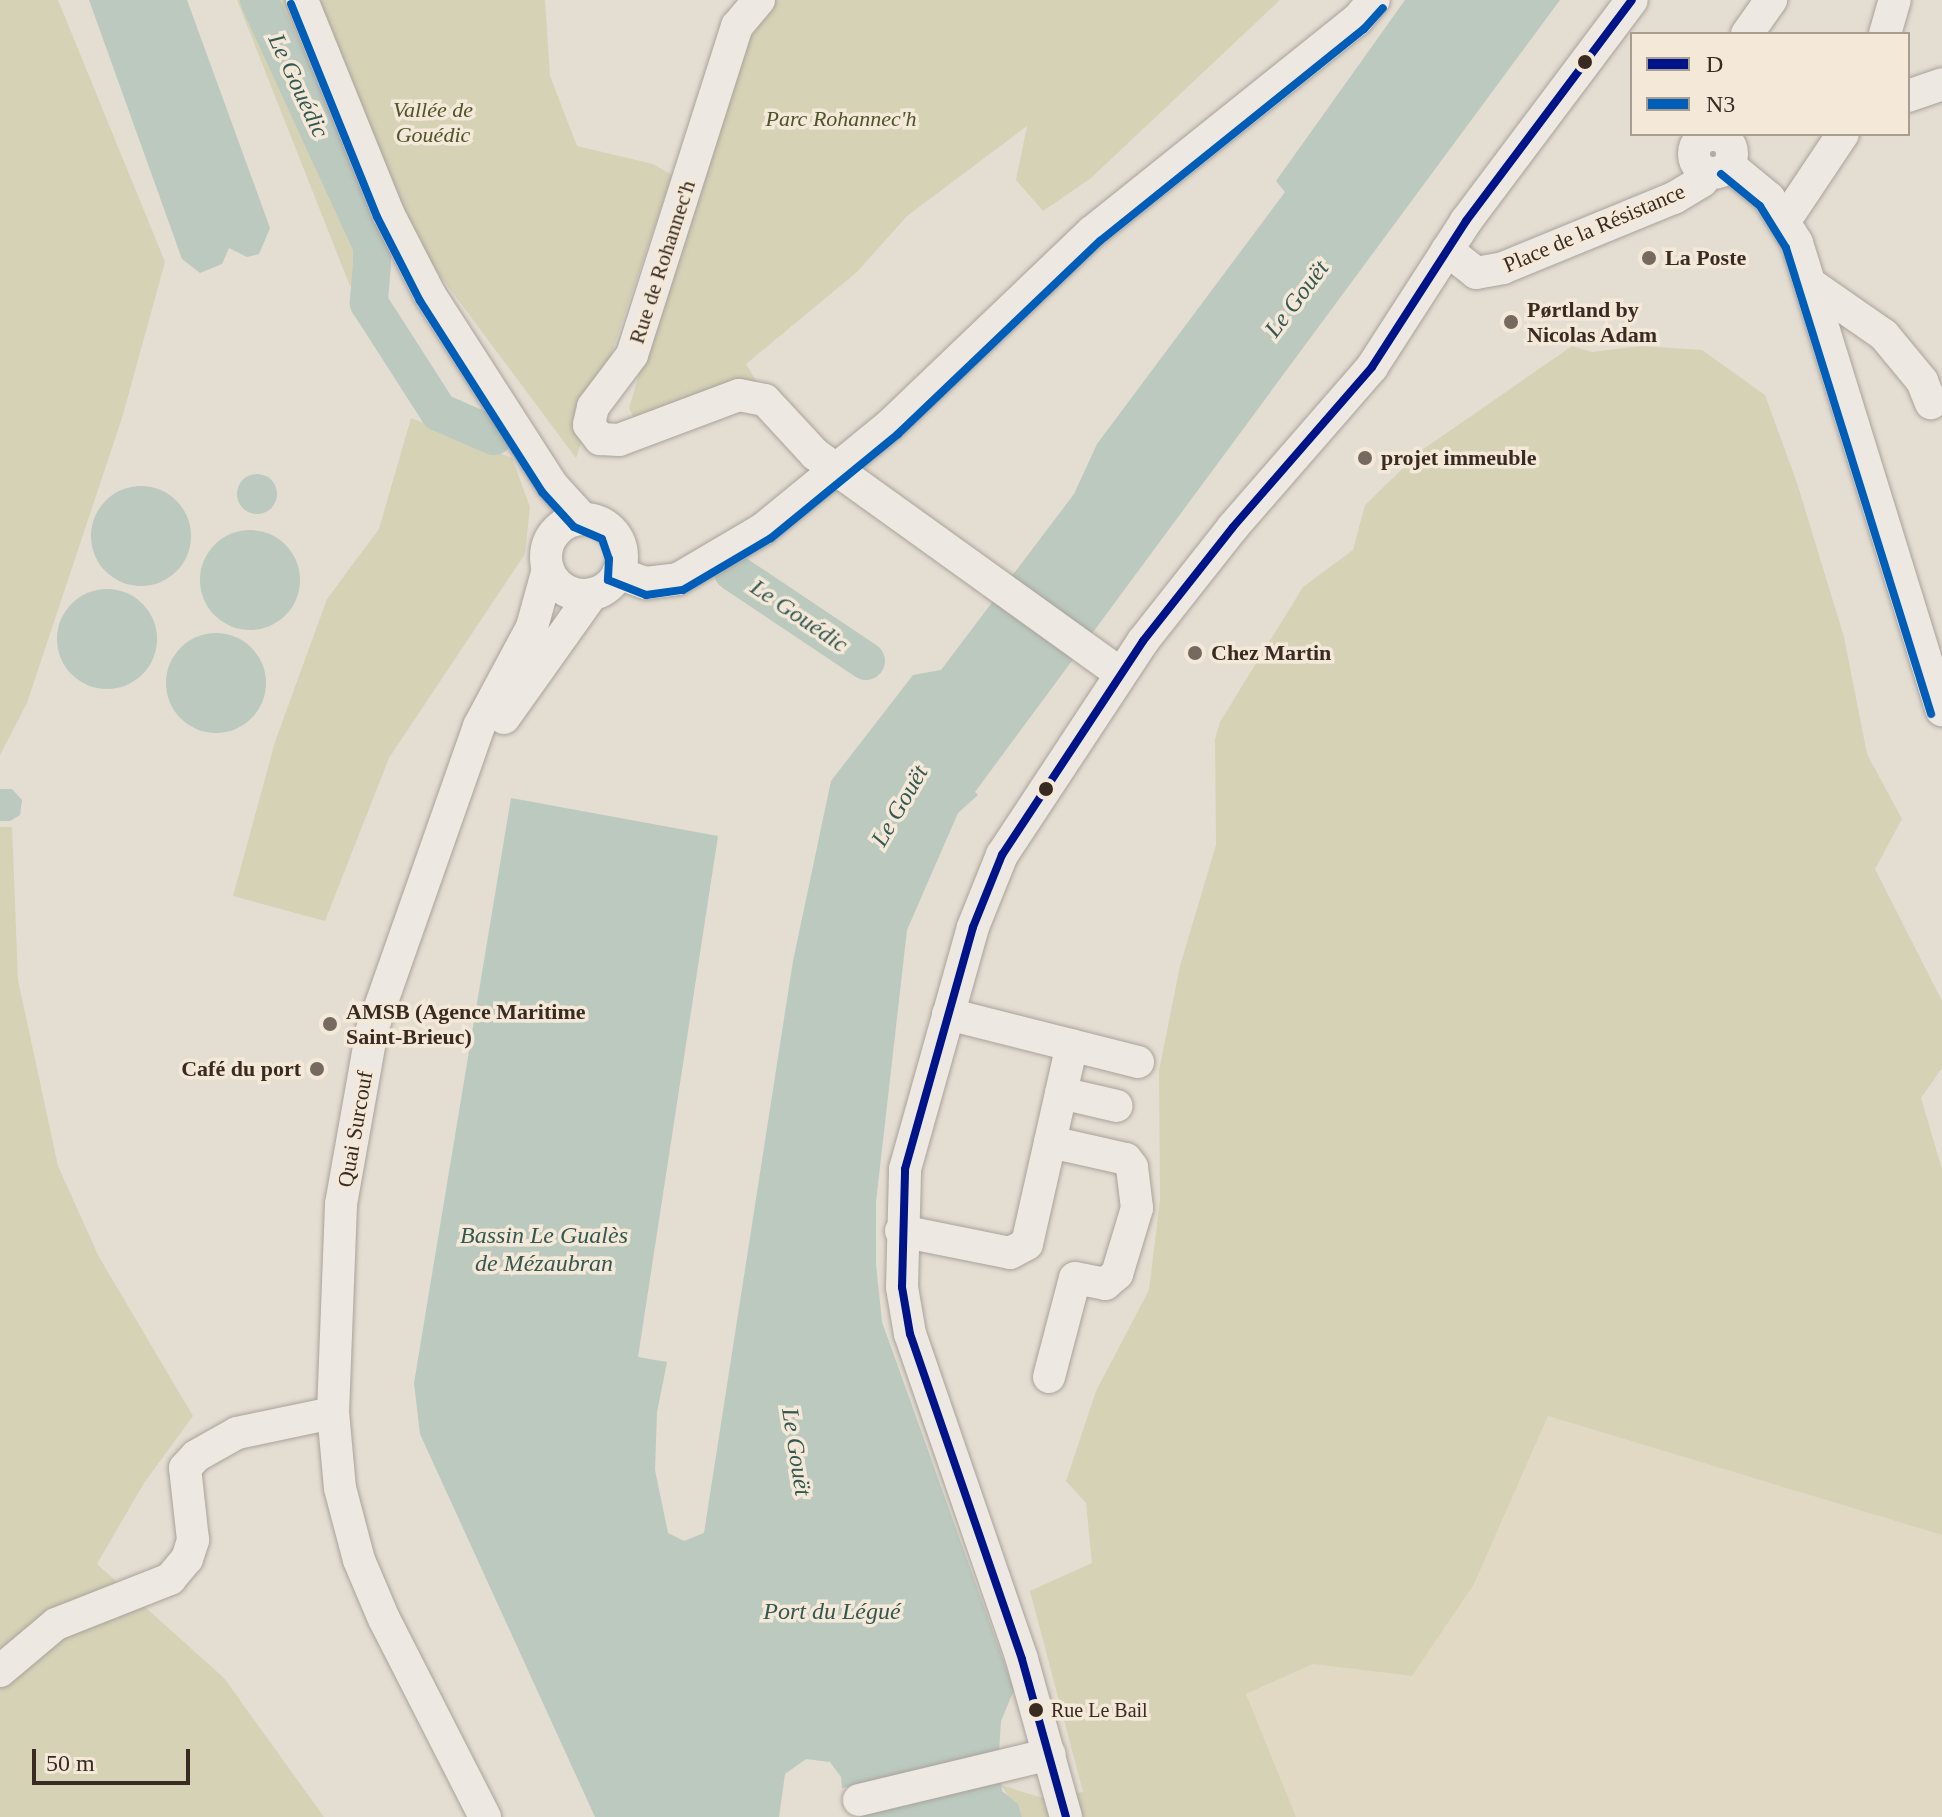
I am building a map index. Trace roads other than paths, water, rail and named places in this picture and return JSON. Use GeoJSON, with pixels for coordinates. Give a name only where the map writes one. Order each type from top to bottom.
{"type":"FeatureCollection","features":[{"type":"Feature","properties":{"kind":"street"},"geometry":{"type":"LineString","coordinates":[[302,0],[395,226],[430,295],[528,451],[582,518],[611,530],[619,543],[618,573],[592,594],[565,590],[548,554],[528,451]]}},
{"type":"Feature","properties":{"kind":"street","name":"Rue de Rohannec'h"},"geometry":{"type":"LineString","coordinates":[[759,0],[737,26],[632,355],[593,407],[589,425],[600,439],[619,440],[739,395],[765,400],[815,454],[837,469]]}},
{"type":"Feature","properties":{"kind":"street"},"geometry":{"type":"LineString","coordinates":[[618,573],[646,583],[678,579],[719,560],[837,469],[941,379],[1092,232],[1357,20],[1374,0]]}},
{"type":"Feature","properties":{"kind":"street"},"geometry":{"type":"LineString","coordinates":[[1748,32],[1771,0]]}},
{"type":"Feature","properties":{"kind":"street"},"geometry":{"type":"LineString","coordinates":[[1886,32],[1895,0]]}},
{"type":"Feature","properties":{"kind":"street"},"geometry":{"type":"LineString","coordinates":[[1066,1817],[1050,1754],[910,1334],[902,1287],[901,1231],[905,1169],[973,927],[1002,855],[1120,673],[1207,558],[1372,367],[1447,250],[1630,17]]}},
{"type":"Feature","properties":{"kind":"street"},"geometry":{"type":"LineString","coordinates":[[1910,95],[1942,84]]}},
{"type":"Feature","properties":{"kind":"street"},"geometry":{"type":"LineString","coordinates":[[1713,136],[1727,141],[1732,153],[1717,169],[1786,219],[1812,285],[1942,710]]}},
{"type":"Feature","properties":{"kind":"street"},"geometry":{"type":"LineString","coordinates":[[1786,219],[1842,136]]}},
{"type":"Feature","properties":{"kind":"street","name":"Place de la Résistance"},"geometry":{"type":"LineString","coordinates":[[1447,250],[1476,273],[1503,268],[1674,198],[1717,169]]}},
{"type":"Feature","properties":{"kind":"street"},"geometry":{"type":"LineString","coordinates":[[1812,285],[1884,335],[1922,381],[1931,403]]}},
{"type":"Feature","properties":{"kind":"street"},"geometry":{"type":"LineString","coordinates":[[837,469],[1120,673]]}},
{"type":"Feature","properties":{"kind":"street"},"geometry":{"type":"LineString","coordinates":[[548,554],[569,521],[582,518]]}},
{"type":"Feature","properties":{"kind":"street","name":"Quai Surcouf"},"geometry":{"type":"LineString","coordinates":[[485,1817],[404,1662],[359,1560],[340,1488],[333,1413],[341,1204],[372,1030],[479,726],[532,627],[548,554]]}},
{"type":"Feature","properties":{"kind":"street","name":"Quai Surcouf"},"geometry":{"type":"LineString","coordinates":[[467,766],[592,594]]}},
{"type":"Feature","properties":{"kind":"street"},"geometry":{"type":"LineString","coordinates":[[948,1014],[1138,1062]]}},
{"type":"Feature","properties":{"kind":"street"},"geometry":{"type":"LineString","coordinates":[[901,1231],[1010,1253],[1027,1244],[1072,1045]]}},
{"type":"Feature","properties":{"kind":"street"},"geometry":{"type":"LineString","coordinates":[[1061,1093],[1117,1106]]}},
{"type":"Feature","properties":{"kind":"street"},"geometry":{"type":"LineString","coordinates":[[1049,1377],[1075,1278],[1105,1284],[1117,1274],[1137,1208],[1132,1167],[1126,1159],[1050,1142]]}},
{"type":"Feature","properties":{"kind":"street"},"geometry":{"type":"LineString","coordinates":[[0,1671],[56,1624],[170,1579],[187,1559],[193,1540],[185,1468],[208,1447],[237,1433],[333,1413]]}},
{"type":"Feature","properties":{"kind":"street"},"geometry":{"type":"LineString","coordinates":[[859,1800],[998,1769],[1050,1754]]}},
{"type":"Feature","properties":{"kind":"water"},"geometry":{"type":"Polygon","coordinates":[[[89,0],[187,0],[270,228],[259,254],[247,257],[229,248],[222,264],[200,273],[182,259],[89,0]]]}},
{"type":"Feature","properties":{"kind":"water","name":"Port du Légué"},"geometry":{"type":"Polygon","coordinates":[[[1405,0],[1560,0],[975,792],[978,795],[958,813],[907,930],[876,1202],[876,1264],[882,1322],[1014,1690],[1001,1721],[999,1752],[842,1788],[841,1777],[830,1762],[806,1759],[785,1774],[779,1817],[595,1817],[420,1434],[414,1383],[511,798],[718,836],[638,1357],[667,1362],[657,1412],[655,1470],[668,1533],[684,1541],[704,1533],[793,961],[831,781],[913,675],[941,670],[1074,494],[1097,444],[1285,192],[1276,181],[1405,0]]]}},
{"type":"Feature","properties":{"kind":"water"},"geometry":{"type":"Polygon","coordinates":[[[257,474],[271,480],[277,494],[271,508],[257,514],[243,508],[237,494],[243,480],[257,474]]]}},
{"type":"Feature","properties":{"kind":"water"},"geometry":{"type":"Polygon","coordinates":[[[141,486],[160,489],[177,500],[188,517],[191,536],[188,555],[177,572],[160,583],[141,586],[122,583],[105,572],[94,555],[91,536],[94,517],[105,500],[122,489],[141,486]]]}},
{"type":"Feature","properties":{"kind":"water"},"geometry":{"type":"Polygon","coordinates":[[[250,530],[269,533],[286,544],[297,561],[300,580],[297,599],[286,616],[269,627],[250,630],[231,627],[214,616],[203,599],[200,580],[203,561],[214,544],[231,533],[250,530]]]}},
{"type":"Feature","properties":{"kind":"water"},"geometry":{"type":"Polygon","coordinates":[[[107,589],[126,592],[143,603],[154,620],[157,639],[154,658],[143,675],[126,686],[107,689],[88,686],[71,675],[60,658],[57,639],[60,620],[71,603],[88,592],[107,589]]]}},
{"type":"Feature","properties":{"kind":"water"},"geometry":{"type":"Polygon","coordinates":[[[216,633],[235,636],[252,647],[263,664],[266,683],[263,702],[252,719],[235,730],[216,733],[197,730],[180,719],[169,702],[166,683],[169,664],[180,647],[197,636],[216,633]]]}},
{"type":"Feature","properties":{"kind":"water"},"geometry":{"type":"Polygon","coordinates":[[[0,789],[12,789],[22,800],[20,815],[10,821],[0,821],[0,789]]]}},
{"type":"Feature","properties":{"kind":"water"},"geometry":{"type":"Polygon","coordinates":[[[1001,1781],[1002,1791],[1018,1804],[1022,1817],[857,1817],[1001,1781]]]}},
{"type":"Feature","properties":{"kind":"waterway","name":"Le Gouédic"},"geometry":{"type":"LineString","coordinates":[[259,0],[372,246],[372,260]]}},
{"type":"Feature","properties":{"kind":"waterway","name":"Le Gouédic"},"geometry":{"type":"LineString","coordinates":[[372,265],[369,303],[439,412],[494,436]]}},
{"type":"Feature","properties":{"kind":"waterway","name":"Le Gouédic"},"geometry":{"type":"LineString","coordinates":[[733,572],[866,661]]}},
{"type":"Feature","properties":{"kind":"place","name":"La Poste"},"geometry":{"type":"Point","coordinates":[1649,258]}},
{"type":"Feature","properties":{"kind":"place","name":"Pørtland by Nicolas Adam"},"geometry":{"type":"Point","coordinates":[1511,322]}},
{"type":"Feature","properties":{"kind":"place","name":"projet immeuble"},"geometry":{"type":"Point","coordinates":[1365,458]}},
{"type":"Feature","properties":{"kind":"place","name":"Chez Martin"},"geometry":{"type":"Point","coordinates":[1195,653]}},
{"type":"Feature","properties":{"kind":"place","name":"AMSB (Agence Maritime Saint-Brieuc)"},"geometry":{"type":"Point","coordinates":[330,1024]}},
{"type":"Feature","properties":{"kind":"place","name":"Café du port"},"geometry":{"type":"Point","coordinates":[317,1069]}},
{"type":"Feature","properties":{"kind":"place","name":"Rue Le Bail"},"geometry":{"type":"Point","coordinates":[1036,1710]}},
{"type":"Feature","properties":{"kind":"park label","name":"Parc Rohannec'h"},"geometry":{"type":"Point","coordinates":[841,119]}},
{"type":"Feature","properties":{"kind":"park label","name":"Vallée de Gouédic"},"geometry":{"type":"Point","coordinates":[433,122]}},
{"type":"Feature","properties":{"kind":"water label","name":"Le Gouët"},"geometry":{"type":"Point","coordinates":[1297,299]}},
{"type":"Feature","properties":{"kind":"water label","name":"Le Gouët"},"geometry":{"type":"Point","coordinates":[900,806]}},
{"type":"Feature","properties":{"kind":"water label","name":"Bassin Le Gualès de Mézaubran"},"geometry":{"type":"Point","coordinates":[544,1250]}},
{"type":"Feature","properties":{"kind":"water label","name":"Le Gouët"},"geometry":{"type":"Point","coordinates":[796,1452]}}]}
